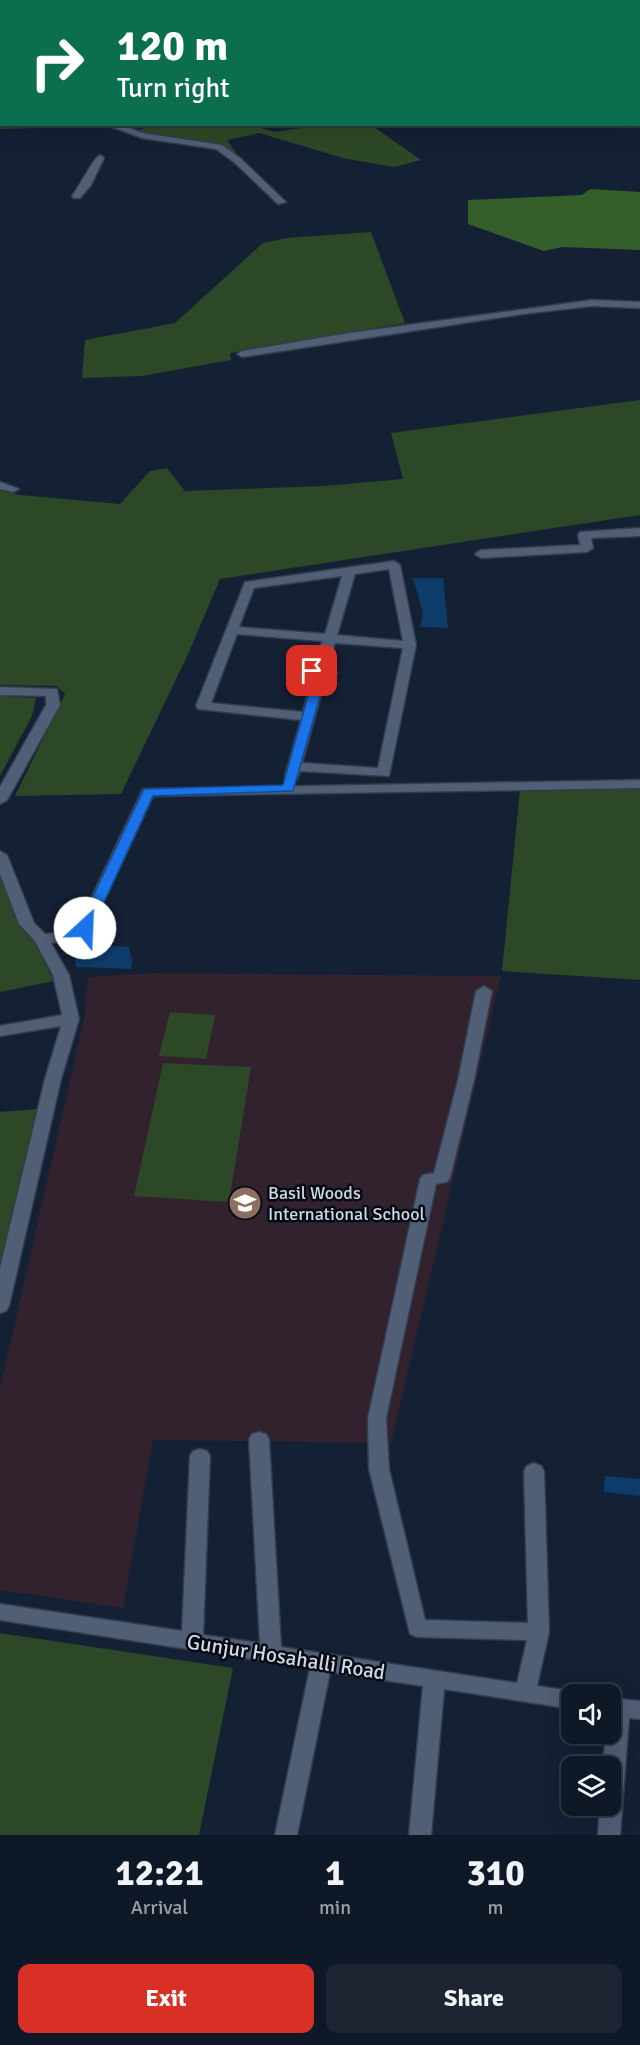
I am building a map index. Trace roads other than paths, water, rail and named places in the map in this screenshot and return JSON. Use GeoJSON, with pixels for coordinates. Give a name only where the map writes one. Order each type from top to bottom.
{"type":"FeatureCollection","features":[{"type":"Feature","properties":{"kind":"street"},"geometry":{"type":"LineString","coordinates":[[113,126],[129,132],[219,147],[237,160],[281,202]]}},
{"type":"Feature","properties":{"kind":"street"},"geometry":{"type":"LineString","coordinates":[[129,132],[148,126]]}},
{"type":"Feature","properties":{"kind":"street"},"geometry":{"type":"LineString","coordinates":[[77,196],[86,185],[100,158]]}},
{"type":"Feature","properties":{"kind":"street"},"geometry":{"type":"LineString","coordinates":[[242,354],[523,310],[592,303],[640,305]]}},
{"type":"Feature","properties":{"kind":"street"},"geometry":{"type":"LineString","coordinates":[[0,485],[13,489]]}},
{"type":"Feature","properties":{"kind":"street"},"geometry":{"type":"LineString","coordinates":[[481,554],[587,548],[584,536],[640,532]]}},
{"type":"Feature","properties":{"kind":"street"},"geometry":{"type":"LineString","coordinates":[[295,767],[384,773],[410,645],[394,565],[249,585],[203,706],[308,717]]}},
{"type":"Feature","properties":{"kind":"street"},"geometry":{"type":"LineString","coordinates":[[289,788],[318,682],[330,673],[323,661],[350,571]]}},
{"type":"Feature","properties":{"kind":"street"},"geometry":{"type":"LineString","coordinates":[[232,630],[410,645]]}},
{"type":"Feature","properties":{"kind":"street"},"geometry":{"type":"LineString","coordinates":[[0,691],[52,692],[53,705],[0,800]]}},
{"type":"Feature","properties":{"kind":"street"},"geometry":{"type":"LineString","coordinates":[[41,939],[76,936],[85,928],[148,792],[640,784]]}},
{"type":"Feature","properties":{"kind":"street"},"geometry":{"type":"LineString","coordinates":[[0,855],[27,924],[41,939],[61,975],[71,1019],[53,1079],[0,1306]]}},
{"type":"Feature","properties":{"kind":"street"},"geometry":{"type":"LineString","coordinates":[[484,991],[441,1179],[429,1179],[377,1418],[379,1469],[417,1628],[539,1632]]}},
{"type":"Feature","properties":{"kind":"street"},"geometry":{"type":"LineString","coordinates":[[0,1031],[71,1019]]}},
{"type":"Feature","properties":{"kind":"street"},"geometry":{"type":"LineString","coordinates":[[259,1439],[271,1654]]}},
{"type":"Feature","properties":{"kind":"street"},"geometry":{"type":"LineString","coordinates":[[192,1642],[200,1456]]}},
{"type":"Feature","properties":{"kind":"street"},"geometry":{"type":"LineString","coordinates":[[525,1692],[539,1632],[534,1471]]}},
{"type":"Feature","properties":{"kind":"street","name":"Gunjur Hosahalli Road"},"geometry":{"type":"LineString","coordinates":[[0,1612],[561,1698]]}},
{"type":"Feature","properties":{"kind":"street"},"geometry":{"type":"LineString","coordinates":[[286,1835],[322,1662]]}},
{"type":"Feature","properties":{"kind":"street"},"geometry":{"type":"LineString","coordinates":[[420,1835],[434,1680]]}},
{"type":"Feature","properties":{"kind":"street"},"geometry":{"type":"LineString","coordinates":[[609,1835],[623,1709]]}},
{"type":"Feature","properties":{"kind":"water"},"geometry":{"type":"Polygon","coordinates":[[[413,578],[443,578],[448,628],[420,627],[423,613],[413,578]]]}},
{"type":"Feature","properties":{"kind":"water"},"geometry":{"type":"Polygon","coordinates":[[[78,944],[129,947],[131,969],[76,967],[74,952],[78,944]]]}},
{"type":"Feature","properties":{"kind":"water"},"geometry":{"type":"Polygon","coordinates":[[[605,1476],[640,1479],[640,1496],[604,1492],[605,1476]]]}},
{"type":"Feature","properties":{"kind":"place","name":"Basil Woods International School"},"geometry":{"type":"Point","coordinates":[245,1203]}}]}
